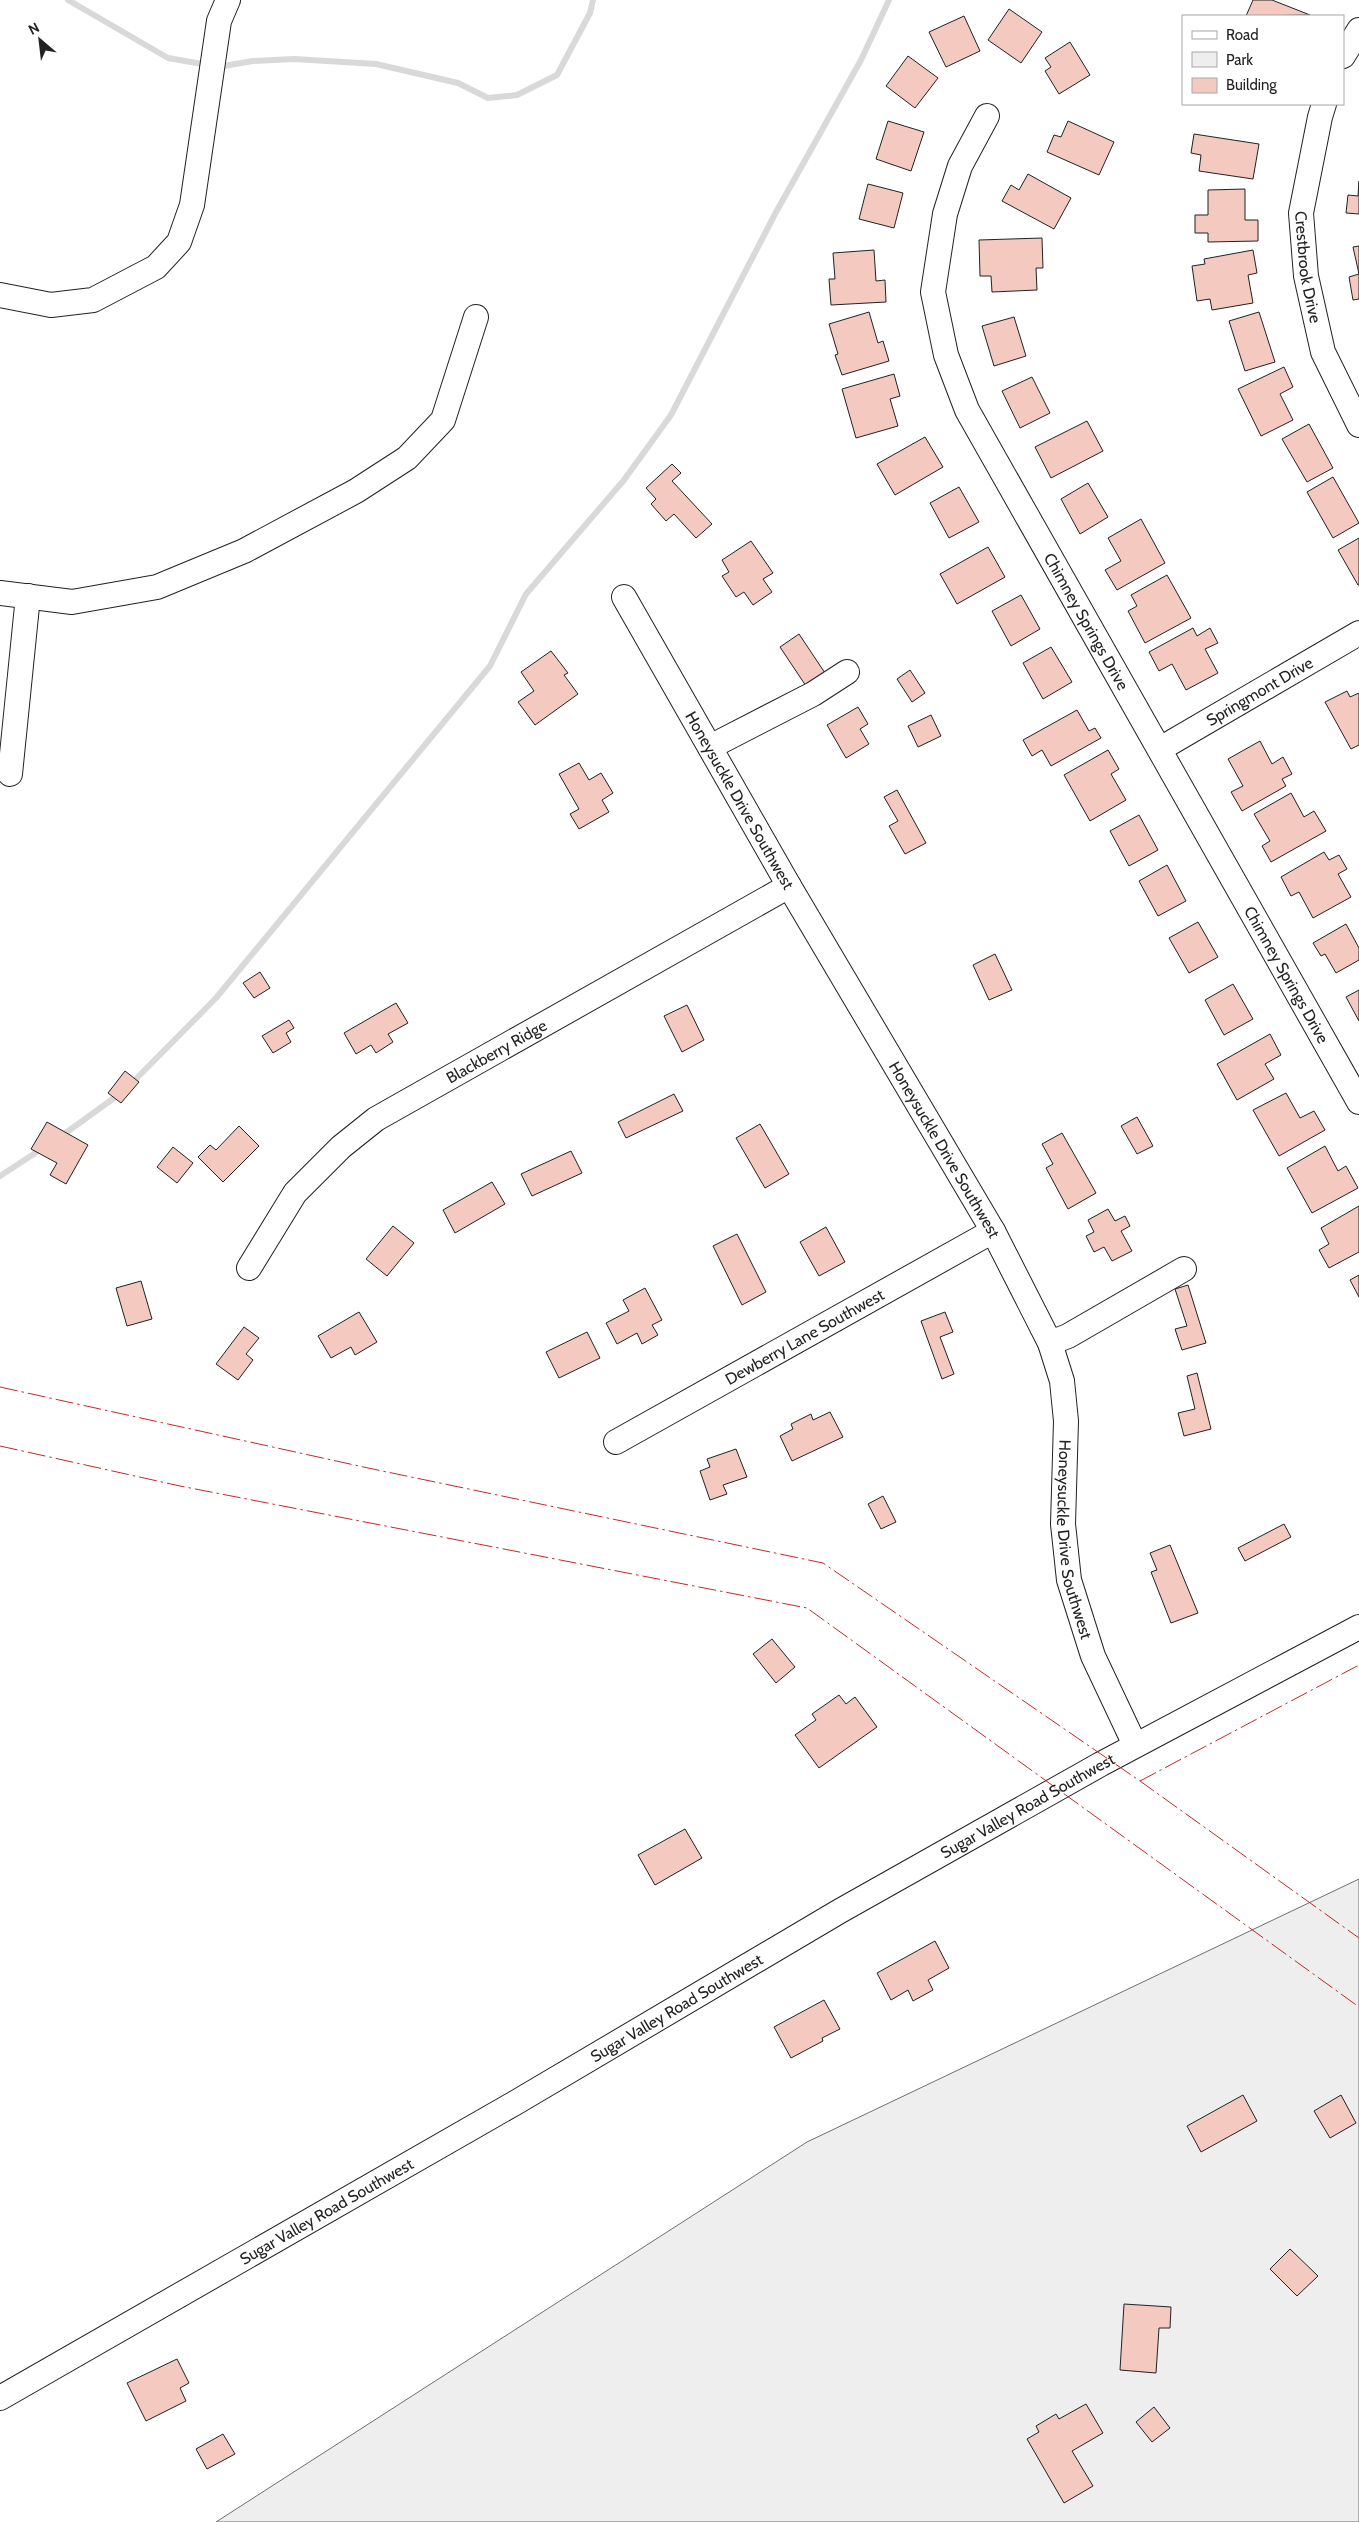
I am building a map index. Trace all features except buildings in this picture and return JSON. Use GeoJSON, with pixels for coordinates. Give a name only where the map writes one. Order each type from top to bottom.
{"type":"FeatureCollection","features":[{"type":"Feature","properties":{"kind":"street"},"geometry":{"type":"LineString","coordinates":[[0,295],[51,305],[93,300],[156,266],[179,242],[192,205],[218,21],[228,0]]}},
{"type":"Feature","properties":{"kind":"street"},"geometry":{"type":"LineString","coordinates":[[1344,54],[1359,30]]}},
{"type":"Feature","properties":{"kind":"street","name":"Crestbrook Drive"},"geometry":{"type":"LineString","coordinates":[[1324,105],[1301,213],[1306,276],[1323,352],[1359,425]]}},
{"type":"Feature","properties":{"kind":"street","name":"Chimney Springs Drive"},"geometry":{"type":"LineString","coordinates":[[987,116],[960,166],[945,214],[933,292],[946,355],[966,410],[1359,1102]]}},
{"type":"Feature","properties":{"kind":"street"},"geometry":{"type":"LineString","coordinates":[[0,593],[72,602],[157,587],[244,551],[356,492],[407,458],[443,420],[476,317]]}},
{"type":"Feature","properties":{"kind":"street"},"geometry":{"type":"LineString","coordinates":[[10,774],[28,596]]}},
{"type":"Feature","properties":{"kind":"street","name":"Honeysuckle Drive Southwest"},"geometry":{"type":"LineString","coordinates":[[624,596],[789,886],[993,1231],[1050,1343],[1062,1381],[1066,1421],[1063,1524],[1069,1580],[1093,1656],[1135,1746]]}},
{"type":"Feature","properties":{"kind":"street","name":"Springmont Drive"},"geometry":{"type":"LineString","coordinates":[[1160,749],[1359,633]]}},
{"type":"Feature","properties":{"kind":"street"},"geometry":{"type":"LineString","coordinates":[[710,747],[813,694],[847,672]]}},
{"type":"Feature","properties":{"kind":"street","name":"Blackberry Ridge"},"geometry":{"type":"LineString","coordinates":[[249,1268],[295,1193],[341,1147],[376,1119],[789,886]]}},
{"type":"Feature","properties":{"kind":"street","name":"Dewberry Lane Southwest"},"geometry":{"type":"LineString","coordinates":[[616,1442],[993,1231]]}},
{"type":"Feature","properties":{"kind":"street"},"geometry":{"type":"LineString","coordinates":[[1050,1343],[1068,1336],[1184,1270]]}},
{"type":"Feature","properties":{"kind":"street","name":"Sugar Valley Road Southwest"},"geometry":{"type":"LineString","coordinates":[[0,2398],[506,2108],[840,1911],[1135,1746],[1359,1627]]}},
{"type":"Feature","properties":{"kind":"green space"},"geometry":{"type":"Polygon","coordinates":[[[1359,1879],[1359,2522],[216,2522],[807,2142],[1359,1879]]]}},
{"type":"Feature","properties":{"kind":"waterway"},"geometry":{"type":"LineString","coordinates":[[68,0],[168,58],[208,65]]}},
{"type":"Feature","properties":{"kind":"waterway"},"geometry":{"type":"LineString","coordinates":[[218,67],[253,61],[294,59],[376,64],[458,83],[488,98],[517,95],[557,75],[590,13],[593,0]]}},
{"type":"Feature","properties":{"kind":"waterway"},"geometry":{"type":"LineString","coordinates":[[130,1085],[216,998],[490,666],[526,594],[624,480],[671,415],[775,214],[861,60],[889,0]]}},
{"type":"Feature","properties":{"kind":"waterway"},"geometry":{"type":"LineString","coordinates":[[60,1137],[121,1093]]}},
{"type":"Feature","properties":{"kind":"waterway"},"geometry":{"type":"LineString","coordinates":[[0,1176],[43,1148]]}},
{"type":"Feature","properties":{"kind":"power"},"geometry":{"type":"LineString","coordinates":[[0,1387],[368,1468],[823,1563],[1140,1781],[1359,1938]]}},
{"type":"Feature","properties":{"kind":"power"},"geometry":{"type":"LineString","coordinates":[[0,1446],[180,1486],[807,1608],[1359,2007]]}},
{"type":"Feature","properties":{"kind":"power"},"geometry":{"type":"LineString","coordinates":[[1140,1781],[1359,1665]]}}]}
